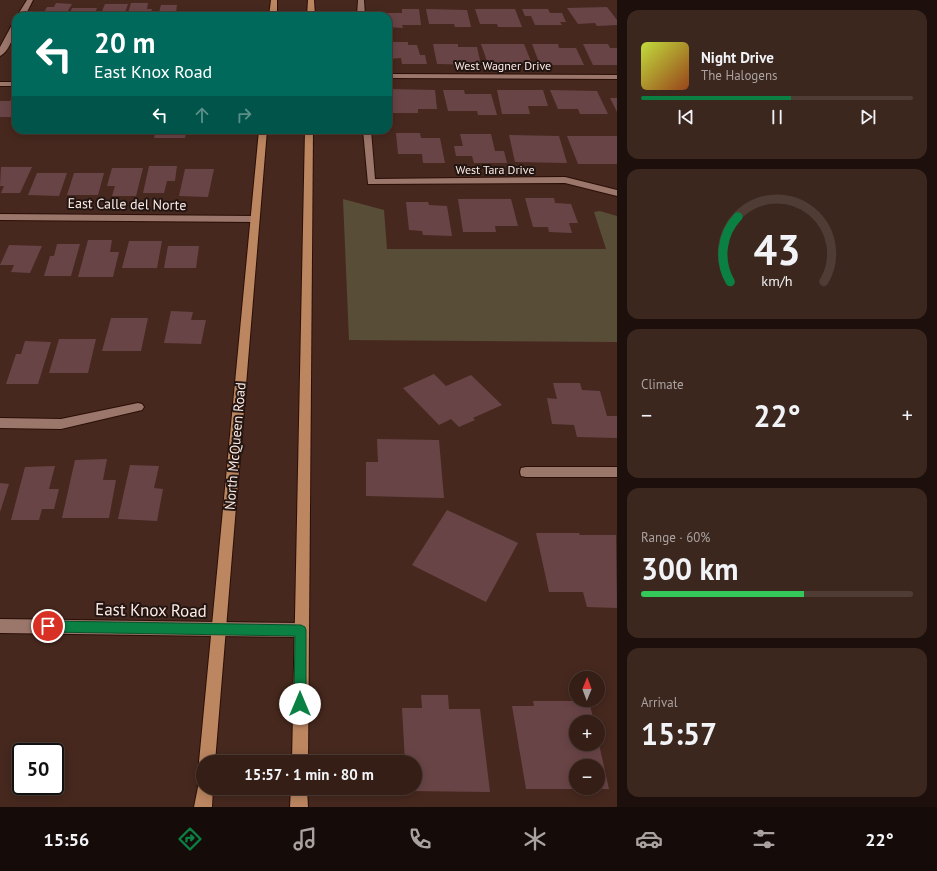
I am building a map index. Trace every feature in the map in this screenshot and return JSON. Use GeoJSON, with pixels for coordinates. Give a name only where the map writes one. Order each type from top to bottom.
{"type":"FeatureCollection","features":[{"type":"Feature","properties":{"kind":"main road"},"geometry":{"type":"LineString","coordinates":[[273,12],[274,0]]}},
{"type":"Feature","properties":{"kind":"main road"},"geometry":{"type":"LineString","coordinates":[[311,0],[311,12]]}},
{"type":"Feature","properties":{"kind":"main road","name":"North McQueen Road"},"geometry":{"type":"LineString","coordinates":[[208,755],[263,134]]}},
{"type":"Feature","properties":{"kind":"main road"},"geometry":{"type":"LineString","coordinates":[[300,755],[309,134]]}},
{"type":"Feature","properties":{"kind":"main road"},"geometry":{"type":"LineString","coordinates":[[203,807],[204,795]]}},
{"type":"Feature","properties":{"kind":"main road"},"geometry":{"type":"LineString","coordinates":[[299,795],[299,807]]}},
{"type":"Feature","properties":{"kind":"street"},"geometry":{"type":"LineString","coordinates":[[23,12],[30,0]]}},
{"type":"Feature","properties":{"kind":"street"},"geometry":{"type":"LineString","coordinates":[[361,0],[362,12]]}},
{"type":"Feature","properties":{"kind":"street"},"geometry":{"type":"LineString","coordinates":[[0,54],[12,32]]}},
{"type":"Feature","properties":{"kind":"street","name":"West Wagner Drive"},"geometry":{"type":"LineString","coordinates":[[392,76],[617,77]]}},
{"type":"Feature","properties":{"kind":"street"},"geometry":{"type":"LineString","coordinates":[[0,84],[12,84]]}},
{"type":"Feature","properties":{"kind":"street","name":"West Tara Drive"},"geometry":{"type":"LineString","coordinates":[[367,134],[371,182],[565,180],[617,193]]}},
{"type":"Feature","properties":{"kind":"street","name":"East Calle del Norte"},"geometry":{"type":"LineString","coordinates":[[0,217],[255,220]]}},
{"type":"Feature","properties":{"kind":"street"},"geometry":{"type":"LineString","coordinates":[[0,423],[61,424],[138,407]]}},
{"type":"Feature","properties":{"kind":"street"},"geometry":{"type":"LineString","coordinates":[[526,472],[617,472]]}},
{"type":"Feature","properties":{"kind":"street","name":"East Knox Road"},"geometry":{"type":"LineString","coordinates":[[0,626],[301,630]]}},
{"type":"Feature","properties":{"kind":"shaded area"},"geometry":{"type":"Polygon","coordinates":[[[343,199],[384,210],[387,249],[606,249],[594,212],[600,211],[617,216],[617,342],[349,340],[343,199]]]}},
{"type":"Feature","properties":{"kind":"building"},"geometry":{"type":"Polygon","coordinates":[[[56,3],[72,4],[67,12],[44,12],[47,7],[54,7],[56,3]]]}},
{"type":"Feature","properties":{"kind":"building"},"geometry":{"type":"Polygon","coordinates":[[[131,3],[148,3],[147,9],[152,9],[151,12],[128,12],[131,3]]]}},
{"type":"Feature","properties":{"kind":"building"},"geometry":{"type":"Polygon","coordinates":[[[105,4],[128,4],[125,12],[102,12],[105,4]]]}},
{"type":"Feature","properties":{"kind":"building"},"geometry":{"type":"Polygon","coordinates":[[[161,5],[177,5],[176,12],[159,12],[161,5]]]}},
{"type":"Feature","properties":{"kind":"building"},"geometry":{"type":"Polygon","coordinates":[[[607,7],[617,20],[617,25],[597,26],[595,23],[578,24],[567,8],[607,7]]]}},
{"type":"Feature","properties":{"kind":"building"},"geometry":{"type":"Polygon","coordinates":[[[72,8],[97,8],[96,12],[70,12],[72,8]]]}},
{"type":"Feature","properties":{"kind":"building"},"geometry":{"type":"Polygon","coordinates":[[[402,9],[419,9],[421,25],[402,25],[403,28],[392,27],[392,13],[402,13],[402,9]]]}},
{"type":"Feature","properties":{"kind":"building"},"geometry":{"type":"Polygon","coordinates":[[[426,9],[467,10],[471,27],[455,27],[454,24],[429,24],[426,9]]]}},
{"type":"Feature","properties":{"kind":"building"},"geometry":{"type":"Polygon","coordinates":[[[475,9],[515,9],[522,27],[498,27],[497,24],[480,24],[475,9]]]}},
{"type":"Feature","properties":{"kind":"building"},"geometry":{"type":"Polygon","coordinates":[[[522,9],[548,9],[550,13],[562,13],[566,22],[560,22],[562,25],[535,25],[531,16],[525,16],[522,9]]]}},
{"type":"Feature","properties":{"kind":"building"},"geometry":{"type":"Polygon","coordinates":[[[392,42],[408,42],[408,45],[417,45],[420,55],[425,55],[427,64],[402,64],[401,58],[392,59],[392,42]]]}},
{"type":"Feature","properties":{"kind":"building"},"geometry":{"type":"Polygon","coordinates":[[[433,44],[458,44],[458,47],[477,47],[481,65],[437,64],[433,44]]]}},
{"type":"Feature","properties":{"kind":"building"},"geometry":{"type":"Polygon","coordinates":[[[481,44],[524,44],[532,64],[488,64],[481,44]]]}},
{"type":"Feature","properties":{"kind":"building"},"geometry":{"type":"Polygon","coordinates":[[[532,44],[558,44],[559,48],[576,48],[584,65],[540,65],[532,44]]]}},
{"type":"Feature","properties":{"kind":"building"},"geometry":{"type":"Polygon","coordinates":[[[583,44],[608,44],[610,48],[617,48],[617,65],[593,65],[583,44]]]}},
{"type":"Feature","properties":{"kind":"building"},"geometry":{"type":"Polygon","coordinates":[[[392,89],[435,90],[437,109],[418,109],[418,113],[392,113],[392,89]]]}},
{"type":"Feature","properties":{"kind":"building"},"geometry":{"type":"Polygon","coordinates":[[[443,90],[464,90],[465,94],[491,94],[497,115],[478,115],[477,111],[448,111],[443,90]]]}},
{"type":"Feature","properties":{"kind":"building"},"geometry":{"type":"Polygon","coordinates":[[[497,90],[543,90],[548,106],[528,106],[530,114],[502,114],[497,90]]]}},
{"type":"Feature","properties":{"kind":"building"},"geometry":{"type":"Polygon","coordinates":[[[550,90],[597,91],[608,114],[580,114],[578,109],[558,109],[550,90]]]}},
{"type":"Feature","properties":{"kind":"building"},"geometry":{"type":"Polygon","coordinates":[[[610,98],[617,98],[617,112],[610,98]]]}},
{"type":"Feature","properties":{"kind":"building"},"geometry":{"type":"Polygon","coordinates":[[[12,99],[12,117],[0,117],[0,101],[10,101],[12,99]]]}},
{"type":"Feature","properties":{"kind":"building"},"geometry":{"type":"Polygon","coordinates":[[[396,133],[420,133],[421,138],[440,138],[445,163],[423,163],[422,154],[398,154],[396,133]]]}},
{"type":"Feature","properties":{"kind":"building"},"geometry":{"type":"Polygon","coordinates":[[[155,134],[186,134],[185,138],[154,138],[155,134]]]}},
{"type":"Feature","properties":{"kind":"building"},"geometry":{"type":"Polygon","coordinates":[[[460,134],[491,134],[495,151],[504,151],[507,163],[474,163],[472,156],[456,156],[454,146],[463,146],[460,134]]]}},
{"type":"Feature","properties":{"kind":"building"},"geometry":{"type":"Polygon","coordinates":[[[509,135],[559,136],[567,163],[515,162],[509,135]]]}},
{"type":"Feature","properties":{"kind":"building"},"geometry":{"type":"Polygon","coordinates":[[[567,136],[617,136],[617,164],[578,164],[567,136]]]}},
{"type":"Feature","properties":{"kind":"building"},"geometry":{"type":"Polygon","coordinates":[[[149,166],[177,166],[175,181],[167,181],[164,193],[143,193],[149,166]]]}},
{"type":"Feature","properties":{"kind":"building"},"geometry":{"type":"Polygon","coordinates":[[[1,167],[32,167],[20,193],[1,193],[4,186],[0,186],[1,167]]]}},
{"type":"Feature","properties":{"kind":"building"},"geometry":{"type":"Polygon","coordinates":[[[112,168],[143,168],[136,196],[112,196],[115,186],[107,186],[112,168]]]}},
{"type":"Feature","properties":{"kind":"building"},"geometry":{"type":"Polygon","coordinates":[[[185,169],[214,169],[208,197],[179,196],[185,169]]]}},
{"type":"Feature","properties":{"kind":"building"},"geometry":{"type":"Polygon","coordinates":[[[37,173],[67,173],[59,196],[28,195],[37,173]]]}},
{"type":"Feature","properties":{"kind":"building"},"geometry":{"type":"Polygon","coordinates":[[[74,173],[104,173],[98,195],[67,195],[74,173]]]}},
{"type":"Feature","properties":{"kind":"building"},"geometry":{"type":"Polygon","coordinates":[[[525,198],[554,198],[555,203],[571,204],[578,223],[569,223],[572,233],[549,232],[548,227],[533,227],[525,198]]]}},
{"type":"Feature","properties":{"kind":"building"},"geometry":{"type":"Polygon","coordinates":[[[458,199],[511,199],[518,226],[495,226],[496,232],[463,232],[458,199]]]}},
{"type":"Feature","properties":{"kind":"building"},"geometry":{"type":"Polygon","coordinates":[[[406,202],[428,202],[429,205],[447,206],[452,236],[423,235],[422,231],[409,230],[406,202]]]}},
{"type":"Feature","properties":{"kind":"building"},"geometry":{"type":"Polygon","coordinates":[[[88,240],[112,240],[110,252],[119,252],[113,277],[78,277],[88,240]]]}},
{"type":"Feature","properties":{"kind":"building"},"geometry":{"type":"Polygon","coordinates":[[[129,241],[162,241],[157,268],[122,268],[129,241]]]}},
{"type":"Feature","properties":{"kind":"building"},"geometry":{"type":"Polygon","coordinates":[[[57,244],[80,244],[71,276],[44,276],[50,256],[54,256],[57,244]]]}},
{"type":"Feature","properties":{"kind":"building"},"geometry":{"type":"Polygon","coordinates":[[[9,245],[42,246],[30,273],[11,272],[14,265],[0,265],[9,245]]]}},
{"type":"Feature","properties":{"kind":"building"},"geometry":{"type":"Polygon","coordinates":[[[168,246],[199,246],[196,268],[164,268],[168,246]]]}},
{"type":"Feature","properties":{"kind":"building"},"geometry":{"type":"Polygon","coordinates":[[[171,311],[193,312],[191,320],[206,320],[201,344],[164,343],[171,311]]]}},
{"type":"Feature","properties":{"kind":"building"},"geometry":{"type":"Polygon","coordinates":[[[111,318],[148,318],[141,351],[102,351],[111,318]]]}},
{"type":"Feature","properties":{"kind":"building"},"geometry":{"type":"Polygon","coordinates":[[[59,339],[96,339],[88,373],[49,373],[59,339]]]}},
{"type":"Feature","properties":{"kind":"building"},"geometry":{"type":"Polygon","coordinates":[[[25,341],[51,342],[38,384],[6,384],[16,354],[21,354],[25,341]]]}},
{"type":"Feature","properties":{"kind":"building"},"geometry":{"type":"Polygon","coordinates":[[[434,374],[446,386],[471,375],[502,405],[473,418],[475,420],[459,427],[451,419],[439,425],[403,388],[434,374]]]}},
{"type":"Feature","properties":{"kind":"building"},"geometry":{"type":"Polygon","coordinates":[[[553,383],[580,383],[582,390],[600,391],[607,416],[617,416],[617,438],[577,437],[574,425],[552,424],[547,398],[557,399],[553,383]]]}},
{"type":"Feature","properties":{"kind":"building"},"geometry":{"type":"Polygon","coordinates":[[[377,439],[439,440],[444,498],[366,496],[366,462],[378,462],[377,439]]]}},
{"type":"Feature","properties":{"kind":"building"},"geometry":{"type":"Polygon","coordinates":[[[107,459],[103,480],[116,480],[109,518],[62,518],[75,460],[107,459]]]}},
{"type":"Feature","properties":{"kind":"building"},"geometry":{"type":"Polygon","coordinates":[[[130,465],[159,466],[154,488],[163,489],[157,521],[118,519],[130,465]]]}},
{"type":"Feature","properties":{"kind":"building"},"geometry":{"type":"Polygon","coordinates":[[[55,466],[49,489],[59,489],[54,509],[42,509],[39,520],[11,520],[25,467],[55,466]]]}},
{"type":"Feature","properties":{"kind":"building"},"geometry":{"type":"Polygon","coordinates":[[[0,483],[9,484],[0,512],[0,483]]]}},
{"type":"Feature","properties":{"kind":"building"},"geometry":{"type":"Polygon","coordinates":[[[447,510],[518,543],[486,602],[412,565],[447,510]]]}},
{"type":"Feature","properties":{"kind":"building"},"geometry":{"type":"Polygon","coordinates":[[[536,533],[616,535],[617,608],[587,607],[583,592],[549,592],[536,533]]]}},
{"type":"Feature","properties":{"kind":"building"},"geometry":{"type":"Polygon","coordinates":[[[421,695],[448,695],[449,709],[480,709],[490,792],[422,791],[422,755],[405,755],[402,708],[422,708],[421,695]]]}},
{"type":"Feature","properties":{"kind":"building"},"geometry":{"type":"Polygon","coordinates":[[[533,701],[569,701],[569,707],[590,707],[592,715],[569,715],[569,751],[601,751],[602,759],[569,759],[569,789],[526,789],[512,706],[534,706],[533,701]]]}},
{"type":"Feature","properties":{"kind":"building"},"geometry":{"type":"Polygon","coordinates":[[[605,771],[609,789],[605,789],[605,771]]]}},
{"type":"Feature","properties":{"kind":"route"},"geometry":{"type":"LineString","coordinates":[[48,626],[301,630],[300,704]]}}]}
